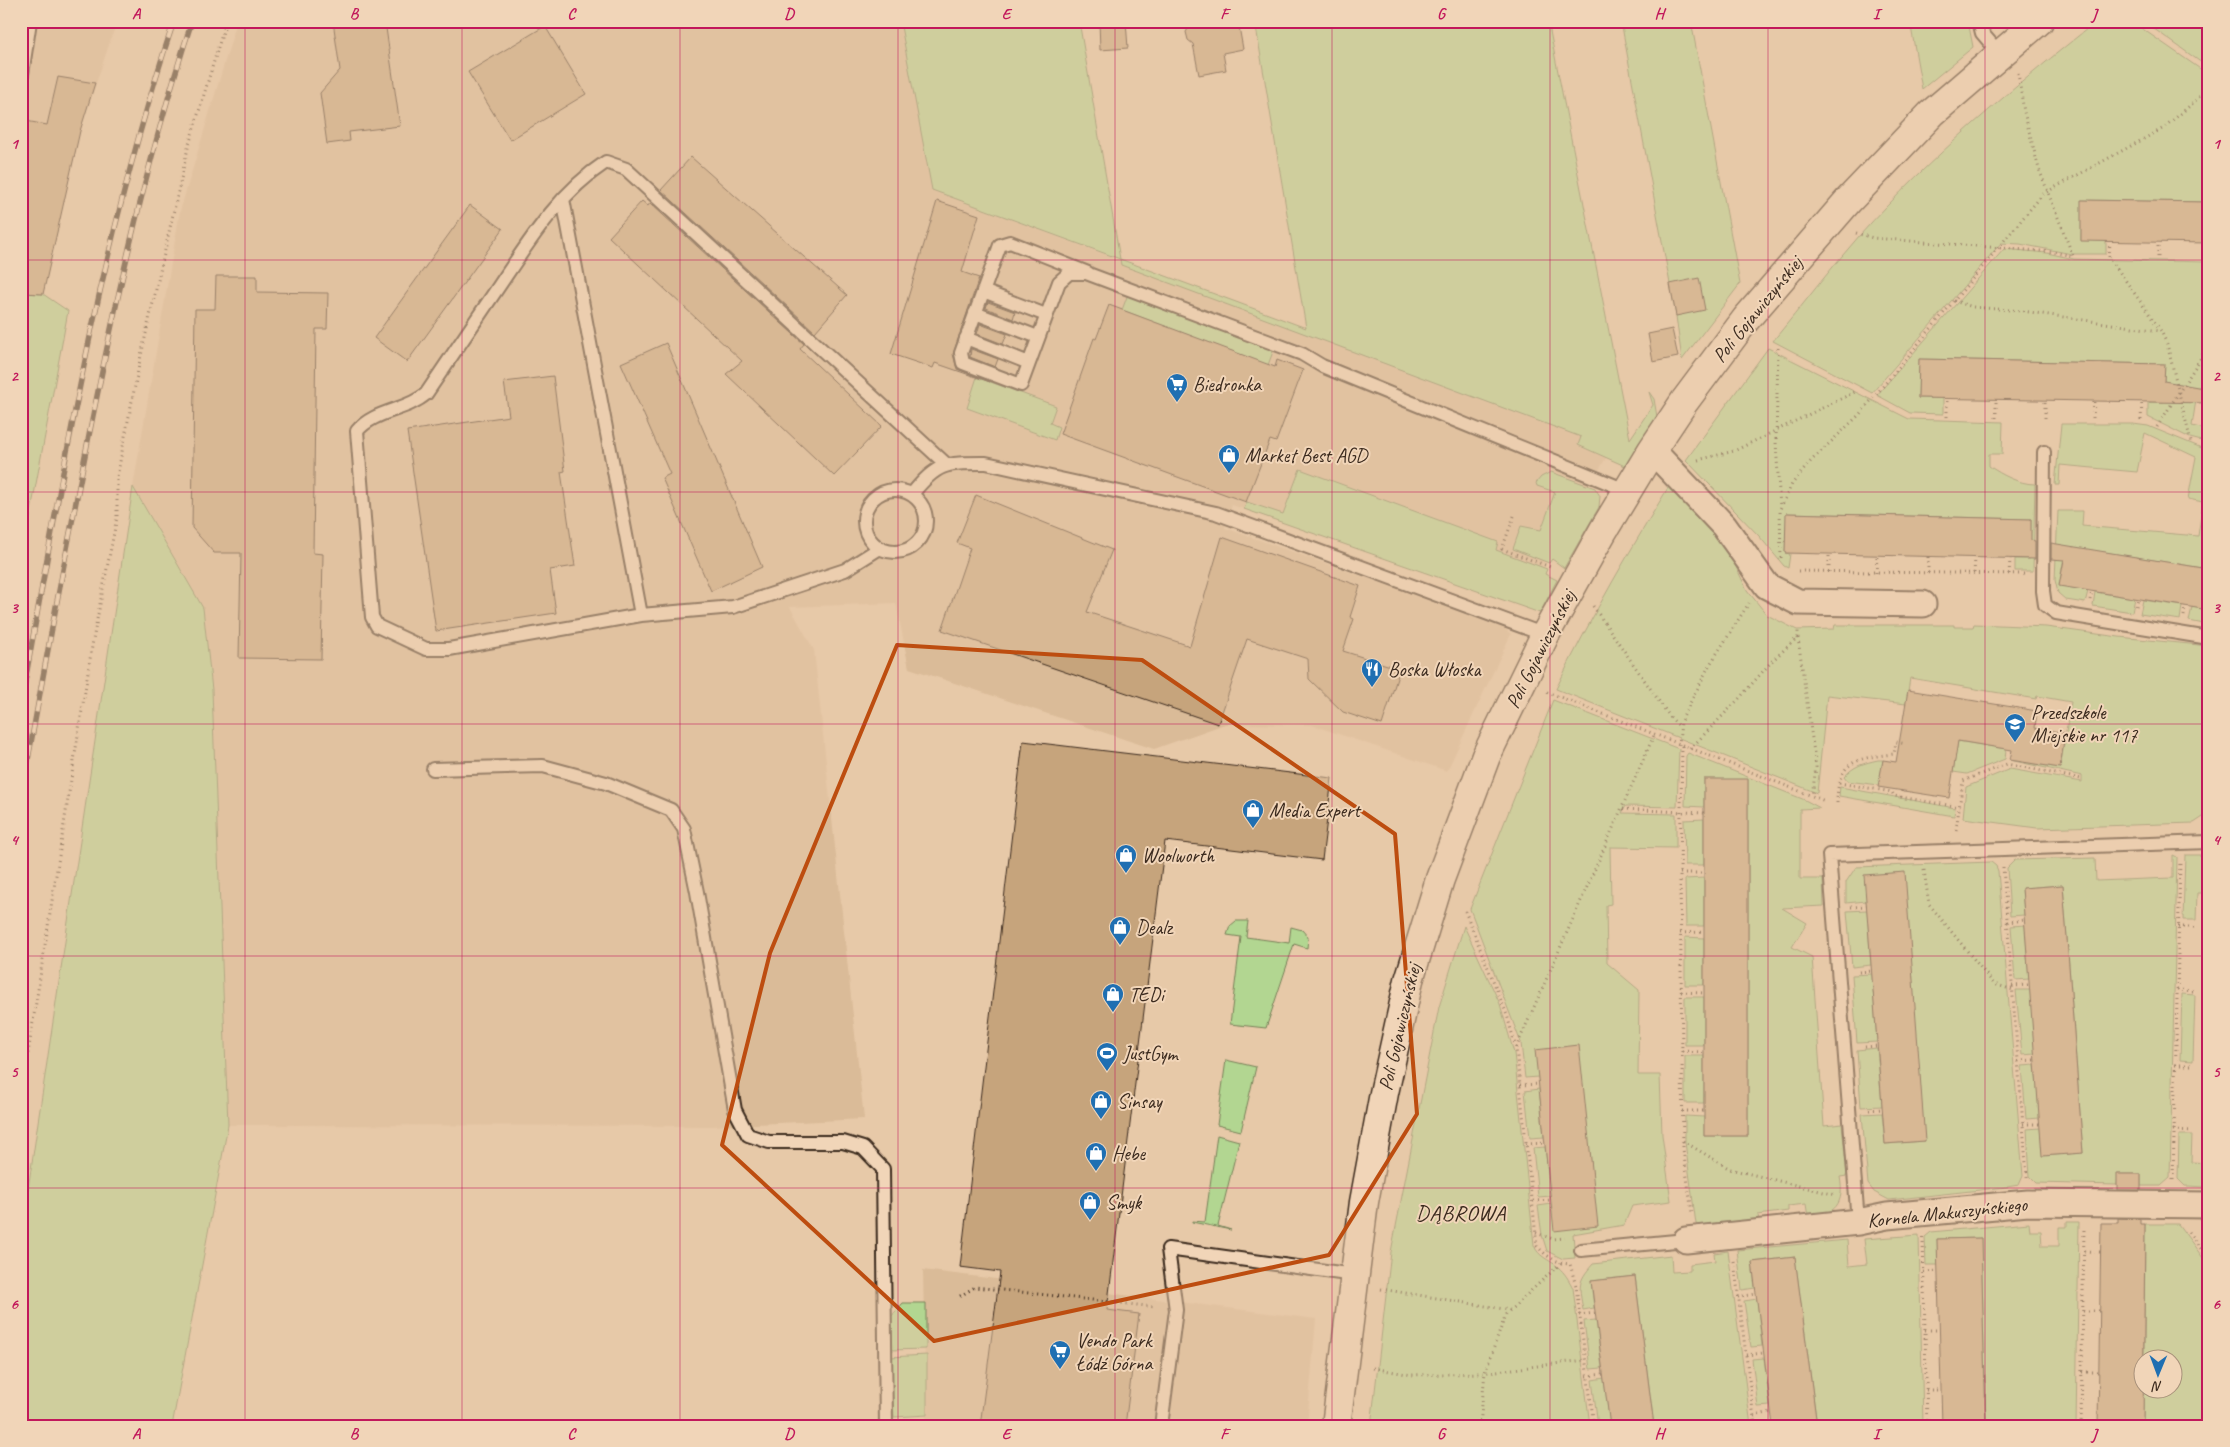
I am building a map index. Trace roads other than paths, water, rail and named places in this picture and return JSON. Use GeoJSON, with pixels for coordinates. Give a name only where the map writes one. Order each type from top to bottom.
{"type":"FeatureCollection","features":[{"type":"Feature","properties":{"kind":"street","name":"Poli Gojawiczyńskiej"},"geometry":{"type":"LineString","coordinates":[[1336,1426],[1364,1202],[1384,1093],[1409,980],[1440,879],[1486,756],[1545,635],[1652,450],[1684,402],[1746,319],[1848,201],[1932,114],[2009,63],[2039,21]]}},
{"type":"Feature","properties":{"kind":"street"},"geometry":{"type":"LineString","coordinates":[[1652,450],[1724,526],[1767,586],[1798,602],[1923,604]]}},
{"type":"Feature","properties":{"kind":"street","name":"Kornela Makuszyńskiego"},"geometry":{"type":"LineString","coordinates":[[1689,1231],[1731,1235],[1858,1213],[1888,1216],[2028,1203],[2209,1205]]}},
{"type":"Feature","properties":{"kind":"lane"},"geometry":{"type":"LineString","coordinates":[[21,80],[30,21]]}},
{"type":"Feature","properties":{"kind":"lane"},"geometry":{"type":"LineString","coordinates":[[1979,21],[1982,33],[2009,63]]}},
{"type":"Feature","properties":{"kind":"lane"},"geometry":{"type":"LineString","coordinates":[[880,548],[845,570],[733,607],[641,615],[450,649],[426,650],[377,626],[372,617],[358,431],[364,422],[416,403],[426,394],[537,230],[563,198],[586,176],[606,162],[626,169],[947,465]]}},
{"type":"Feature","properties":{"kind":"lane"},"geometry":{"type":"LineString","coordinates":[[563,198],[641,615]]}},
{"type":"Feature","properties":{"kind":"lane"},"geometry":{"type":"LineString","coordinates":[[1088,273],[1069,273],[1061,278],[1021,385],[963,363],[960,353],[1000,245],[1010,242],[1302,354],[1322,366],[1628,491]]}},
{"type":"Feature","properties":{"kind":"lane"},"geometry":{"type":"LineString","coordinates":[[983,291],[1046,316]]}},
{"type":"Feature","properties":{"kind":"lane"},"geometry":{"type":"LineString","coordinates":[[975,313],[1038,337]]}},
{"type":"Feature","properties":{"kind":"lane"},"geometry":{"type":"LineString","coordinates":[[966,338],[1029,363]]}},
{"type":"Feature","properties":{"kind":"lane"},"geometry":{"type":"LineString","coordinates":[[2044,452],[2043,574],[2045,605],[2056,613],[2209,638]]}},
{"type":"Feature","properties":{"kind":"lane"},"geometry":{"type":"LineString","coordinates":[[912,494],[928,474],[947,465],[952,463],[986,463],[1216,513],[1545,635]]}},
{"type":"Feature","properties":{"kind":"lane"},"geometry":{"type":"LineString","coordinates":[[888,490],[898,490],[912,494],[923,506],[926,516],[926,526],[922,536],[916,544],[897,552],[880,548],[870,539],[865,530],[866,510],[878,494],[888,490]]}},
{"type":"Feature","properties":{"kind":"lane"},"geometry":{"type":"LineString","coordinates":[[434,769],[543,766],[606,783],[671,810],[684,829],[697,892],[735,1110],[748,1135],[769,1142],[843,1142],[863,1148],[883,1169],[886,1426]]}},
{"type":"Feature","properties":{"kind":"lane"},"geometry":{"type":"LineString","coordinates":[[1858,1213],[1829,855],[2209,842]]}},
{"type":"Feature","properties":{"kind":"lane"},"geometry":{"type":"LineString","coordinates":[[1581,1250],[1689,1231]]}},
{"type":"Feature","properties":{"kind":"lane"},"geometry":{"type":"LineString","coordinates":[[1161,1426],[1176,1310],[1168,1249],[1354,1276]]}},
{"type":"Feature","properties":{"kind":"railway"},"geometry":{"type":"LineString","coordinates":[[21,704],[68,446],[104,274],[148,105],[174,21]]}},
{"type":"Feature","properties":{"kind":"railway"},"geometry":{"type":"LineString","coordinates":[[21,799],[73,516],[116,304],[158,133],[192,21]]}},
{"type":"Feature","properties":{"kind":"place","name":"Biedronka"},"geometry":{"type":"Point","coordinates":[1177,403]}},
{"type":"Feature","properties":{"kind":"place","name":"Market Best AGD"},"geometry":{"type":"Point","coordinates":[1229,474]}},
{"type":"Feature","properties":{"kind":"place","name":"Boska Włoska"},"geometry":{"type":"Point","coordinates":[1372,688]}},
{"type":"Feature","properties":{"kind":"place","name":"Przedszkole Miejskie nr 117"},"geometry":{"type":"Point","coordinates":[2015,743]}},
{"type":"Feature","properties":{"kind":"place","name":"Media Expert"},"geometry":{"type":"Point","coordinates":[1253,829]}},
{"type":"Feature","properties":{"kind":"place","name":"Woolworth"},"geometry":{"type":"Point","coordinates":[1126,874]}},
{"type":"Feature","properties":{"kind":"place","name":"Dealz"},"geometry":{"type":"Point","coordinates":[1120,946]}},
{"type":"Feature","properties":{"kind":"place","name":"TEDi"},"geometry":{"type":"Point","coordinates":[1113,1013]}},
{"type":"Feature","properties":{"kind":"place","name":"JustGym"},"geometry":{"type":"Point","coordinates":[1107,1072]}},
{"type":"Feature","properties":{"kind":"place","name":"Sinsay"},"geometry":{"type":"Point","coordinates":[1101,1120]}},
{"type":"Feature","properties":{"kind":"place","name":"Hebe"},"geometry":{"type":"Point","coordinates":[1096,1172]}},
{"type":"Feature","properties":{"kind":"place","name":"Smyk"},"geometry":{"type":"Point","coordinates":[1090,1221]}},
{"type":"Feature","properties":{"kind":"place","name":"Vendo Park Łódź Górna"},"geometry":{"type":"Point","coordinates":[1060,1370]}},
{"type":"Feature","properties":{"kind":"district","name":"DĄBROWA"},"geometry":{"type":"Point","coordinates":[1461,1212]}}]}
